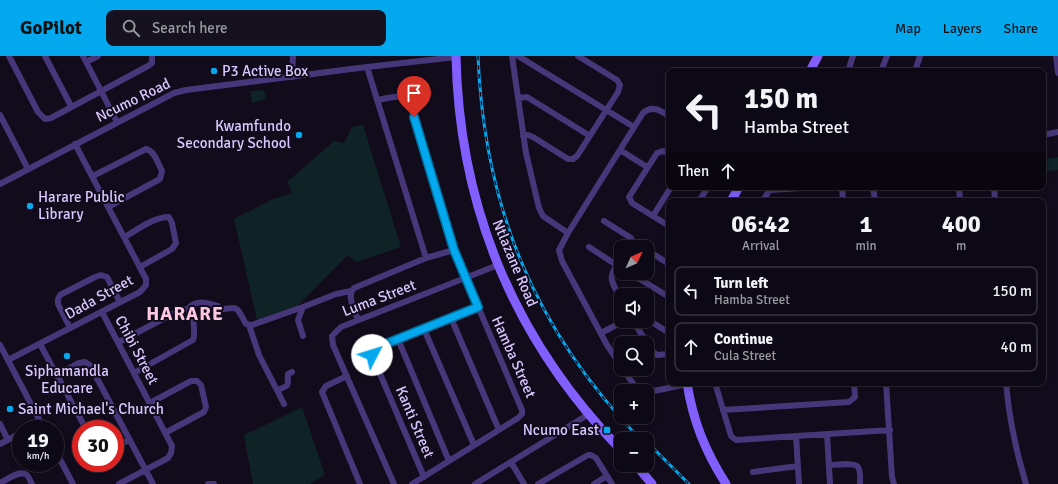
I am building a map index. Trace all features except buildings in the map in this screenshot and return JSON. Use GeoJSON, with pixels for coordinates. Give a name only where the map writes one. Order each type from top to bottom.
{"type":"FeatureCollection","features":[{"type":"Feature","properties":{"kind":"street"},"geometry":{"type":"LineString","coordinates":[[9,56],[38,112],[45,119],[148,66],[152,63],[152,56]]}},
{"type":"Feature","properties":{"kind":"street"},"geometry":{"type":"LineString","coordinates":[[45,56],[71,106]]}},
{"type":"Feature","properties":{"kind":"street"},"geometry":{"type":"LineString","coordinates":[[83,56],[117,122]]}},
{"type":"Feature","properties":{"kind":"street"},"geometry":{"type":"LineString","coordinates":[[86,62],[98,56]]}},
{"type":"Feature","properties":{"kind":"street"},"geometry":{"type":"LineString","coordinates":[[292,77],[293,56]]}},
{"type":"Feature","properties":{"kind":"street","name":"Ncumo Road"},"geometry":{"type":"LineString","coordinates":[[0,184],[169,95],[181,91],[456,56]]}},
{"type":"Feature","properties":{"kind":"street","name":"Ntlazane Road"},"geometry":{"type":"LineString","coordinates":[[456,56],[456,85],[468,171],[478,209],[498,265],[513,298],[536,341],[564,384],[614,442]]}},
{"type":"Feature","properties":{"kind":"street"},"geometry":{"type":"LineString","coordinates":[[512,56],[530,172],[540,212],[548,220],[568,233]]}},
{"type":"Feature","properties":{"kind":"street"},"geometry":{"type":"LineString","coordinates":[[518,56],[634,127]]}},
{"type":"Feature","properties":{"kind":"street"},"geometry":{"type":"LineString","coordinates":[[524,136],[528,135],[533,137],[572,160],[577,156],[620,88],[619,82],[578,56]]}},
{"type":"Feature","properties":{"kind":"street"},"geometry":{"type":"LineString","coordinates":[[812,68],[818,56]]}},
{"type":"Feature","properties":{"kind":"street"},"geometry":{"type":"LineString","coordinates":[[849,68],[853,56]]}},
{"type":"Feature","properties":{"kind":"street"},"geometry":{"type":"LineString","coordinates":[[882,68],[886,56]]}},
{"type":"Feature","properties":{"kind":"street"},"geometry":{"type":"LineString","coordinates":[[916,68],[920,56]]}},
{"type":"Feature","properties":{"kind":"street"},"geometry":{"type":"LineString","coordinates":[[1056,56],[1058,73]]}},
{"type":"Feature","properties":{"kind":"street"},"geometry":{"type":"LineString","coordinates":[[367,67],[426,258]]}},
{"type":"Feature","properties":{"kind":"street","name":"Hamba Street"},"geometry":{"type":"LineString","coordinates":[[377,100],[400,96],[406,98],[409,102],[454,250],[522,408],[522,414],[518,418],[412,484]]}},
{"type":"Feature","properties":{"kind":"street"},"geometry":{"type":"LineString","coordinates":[[518,98],[528,97],[590,136]]}},
{"type":"Feature","properties":{"kind":"street"},"geometry":{"type":"LineString","coordinates":[[614,354],[559,254],[561,244],[643,113],[650,109],[657,109],[666,114]]}},
{"type":"Feature","properties":{"kind":"street"},"geometry":{"type":"LineString","coordinates":[[0,115],[28,169]]}},
{"type":"Feature","properties":{"kind":"street"},"geometry":{"type":"LineString","coordinates":[[1046,134],[1058,132]]}},
{"type":"Feature","properties":{"kind":"street","name":"Dada Street"},"geometry":{"type":"LineString","coordinates":[[8,360],[140,292],[146,285],[146,279],[125,237],[75,144]]}},
{"type":"Feature","properties":{"kind":"street"},"geometry":{"type":"LineString","coordinates":[[93,176],[146,149],[153,152],[162,172],[160,179],[108,207]]}},
{"type":"Feature","properties":{"kind":"street"},"geometry":{"type":"LineString","coordinates":[[620,150],[647,167]]}},
{"type":"Feature","properties":{"kind":"street"},"geometry":{"type":"LineString","coordinates":[[666,152],[663,151],[659,152],[647,167],[629,198],[632,203],[666,224]]}},
{"type":"Feature","properties":{"kind":"street"},"geometry":{"type":"LineString","coordinates":[[653,216],[669,190]]}},
{"type":"Feature","properties":{"kind":"street"},"geometry":{"type":"LineString","coordinates":[[125,237],[162,217],[169,217],[172,223],[176,243],[172,250],[140,267]]}},
{"type":"Feature","properties":{"kind":"street"},"geometry":{"type":"LineString","coordinates":[[604,221],[630,238],[630,240]]}},
{"type":"Feature","properties":{"kind":"street"},"geometry":{"type":"LineString","coordinates":[[589,247],[614,263]]}},
{"type":"Feature","properties":{"kind":"street"},"geometry":{"type":"LineString","coordinates":[[249,325],[303,308],[336,294],[351,291],[354,288],[426,258],[454,250]]}},
{"type":"Feature","properties":{"kind":"street"},"geometry":{"type":"LineString","coordinates":[[654,254],[666,262]]}},
{"type":"Feature","properties":{"kind":"street","name":"Luma Street"},"geometry":{"type":"LineString","coordinates":[[394,484],[333,345],[332,336],[341,327],[498,265]]}},
{"type":"Feature","properties":{"kind":"street"},"geometry":{"type":"LineString","coordinates":[[614,272],[611,275],[611,281],[615,288]]}},
{"type":"Feature","properties":{"kind":"street"},"geometry":{"type":"LineString","coordinates":[[70,328],[58,304],[58,299],[60,296],[95,277],[101,274],[107,277],[120,302]]}},
{"type":"Feature","properties":{"kind":"street"},"geometry":{"type":"LineString","coordinates":[[641,280],[666,295]]}},
{"type":"Feature","properties":{"kind":"street"},"geometry":{"type":"LineString","coordinates":[[351,291],[350,296],[358,320]]}},
{"type":"Feature","properties":{"kind":"street"},"geometry":{"type":"LineString","coordinates":[[119,342],[182,309],[188,309],[190,306],[197,303],[202,302],[218,308],[234,307],[237,309],[246,324],[249,325],[259,355],[284,404]]}},
{"type":"Feature","properties":{"kind":"street","name":"Kanti Street"},"geometry":{"type":"LineString","coordinates":[[424,477],[372,355],[372,351],[424,328],[478,307]]}},
{"type":"Feature","properties":{"kind":"street"},"geometry":{"type":"LineString","coordinates":[[303,308],[298,320],[303,336]]}},
{"type":"Feature","properties":{"kind":"street"},"geometry":{"type":"LineString","coordinates":[[134,373],[193,340],[195,336],[191,313],[188,309]]}},
{"type":"Feature","properties":{"kind":"street","name":"Chibi Street"},"geometry":{"type":"LineString","coordinates":[[102,312],[172,446],[171,453],[168,458],[119,484]]}},
{"type":"Feature","properties":{"kind":"street"},"geometry":{"type":"LineString","coordinates":[[451,318],[499,430]]}},
{"type":"Feature","properties":{"kind":"street"},"geometry":{"type":"LineString","coordinates":[[654,323],[666,331]]}},
{"type":"Feature","properties":{"kind":"street"},"geometry":{"type":"LineString","coordinates":[[601,333],[614,326]]}},
{"type":"Feature","properties":{"kind":"street"},"geometry":{"type":"LineString","coordinates":[[424,328],[474,445]]}},
{"type":"Feature","properties":{"kind":"street"},"geometry":{"type":"LineString","coordinates":[[638,328],[653,352],[657,355],[666,354]]}},
{"type":"Feature","properties":{"kind":"street"},"geometry":{"type":"LineString","coordinates":[[398,339],[450,460]]}},
{"type":"Feature","properties":{"kind":"street"},"geometry":{"type":"LineString","coordinates":[[40,344],[81,420]]}},
{"type":"Feature","properties":{"kind":"street"},"geometry":{"type":"LineString","coordinates":[[0,345],[39,420]]}},
{"type":"Feature","properties":{"kind":"street"},"geometry":{"type":"LineString","coordinates":[[57,375],[79,363],[85,362],[90,365],[153,484]]}},
{"type":"Feature","properties":{"kind":"street"},"geometry":{"type":"LineString","coordinates":[[278,390],[288,386],[288,374],[292,372]]}},
{"type":"Feature","properties":{"kind":"street"},"geometry":{"type":"LineString","coordinates":[[347,376],[326,386],[322,392],[360,484]]}},
{"type":"Feature","properties":{"kind":"street"},"geometry":{"type":"LineString","coordinates":[[150,403],[191,381],[197,381],[201,385],[206,407],[204,412],[165,433]]}},
{"type":"Feature","properties":{"kind":"street"},"geometry":{"type":"LineString","coordinates":[[654,390],[674,386]]}},
{"type":"Feature","properties":{"kind":"street"},"geometry":{"type":"LineString","coordinates":[[688,386],[692,410],[699,432],[714,465],[726,484]]}},
{"type":"Feature","properties":{"kind":"street"},"geometry":{"type":"LineString","coordinates":[[716,386],[731,436],[734,439],[890,430]]}},
{"type":"Feature","properties":{"kind":"street"},"geometry":{"type":"LineString","coordinates":[[723,410],[849,402],[855,397],[854,386]]}},
{"type":"Feature","properties":{"kind":"street"},"geometry":{"type":"LineString","coordinates":[[886,386],[892,476],[894,484]]}},
{"type":"Feature","properties":{"kind":"street"},"geometry":{"type":"LineString","coordinates":[[1006,386],[1008,410],[1026,484]]}},
{"type":"Feature","properties":{"kind":"street"},"geometry":{"type":"LineString","coordinates":[[475,484],[589,414]]}},
{"type":"Feature","properties":{"kind":"street"},"geometry":{"type":"LineString","coordinates":[[0,424],[8,440]]}},
{"type":"Feature","properties":{"kind":"street"},"geometry":{"type":"LineString","coordinates":[[826,434],[830,484]]}},
{"type":"Feature","properties":{"kind":"street"},"geometry":{"type":"LineString","coordinates":[[796,436],[799,484]]}},
{"type":"Feature","properties":{"kind":"street"},"geometry":{"type":"LineString","coordinates":[[0,444],[12,438]]}},
{"type":"Feature","properties":{"kind":"street"},"geometry":{"type":"LineString","coordinates":[[124,442],[129,440]]}},
{"type":"Feature","properties":{"kind":"street"},"geometry":{"type":"LineString","coordinates":[[538,484],[588,455],[596,458],[612,484]]}},
{"type":"Feature","properties":{"kind":"street"},"geometry":{"type":"LineString","coordinates":[[511,462],[524,484]]}},
{"type":"Feature","properties":{"kind":"street"},"geometry":{"type":"LineString","coordinates":[[829,465],[856,465],[859,469],[860,484]]}},
{"type":"Feature","properties":{"kind":"street"},"geometry":{"type":"LineString","coordinates":[[753,472],[798,466]]}},
{"type":"Feature","properties":{"kind":"street"},"geometry":{"type":"LineString","coordinates":[[64,467],[73,484]]}},
{"type":"Feature","properties":{"kind":"street"},"geometry":{"type":"LineString","coordinates":[[642,472],[652,484]]}},
{"type":"Feature","properties":{"kind":"street"},"geometry":{"type":"LineString","coordinates":[[0,483],[18,473],[23,473],[32,484]]}},
{"type":"Feature","properties":{"kind":"street"},"geometry":{"type":"LineString","coordinates":[[594,484],[607,476]]}},
{"type":"Feature","properties":{"kind":"street"},"geometry":{"type":"LineString","coordinates":[[208,484],[214,484]]}},
{"type":"Feature","properties":{"kind":"green space"},"geometry":{"type":"Polygon","coordinates":[[[264,90],[266,99],[252,103],[250,91],[264,90]]]}},
{"type":"Feature","properties":{"kind":"green space"},"geometry":{"type":"Polygon","coordinates":[[[363,125],[401,247],[357,262],[348,255],[298,306],[257,320],[234,219],[273,199],[292,193],[287,182],[334,141],[344,143],[352,127],[363,125]]]}},
{"type":"Feature","properties":{"kind":"green space"},"geometry":{"type":"Polygon","coordinates":[[[1058,157],[1058,170],[1046,171],[1046,159],[1058,157]]]}},
{"type":"Feature","properties":{"kind":"green space"},"geometry":{"type":"Polygon","coordinates":[[[302,407],[325,475],[310,484],[253,484],[244,435],[302,407]]]}},
{"type":"Feature","properties":{"kind":"railway"},"geometry":{"type":"LineString","coordinates":[[478,56],[482,111],[491,164],[504,215],[522,263],[544,310],[571,354],[603,397],[634,432]]}},
{"type":"Feature","properties":{"kind":"railway"},"geometry":{"type":"LineString","coordinates":[[654,449],[689,484]]}},
{"type":"Feature","properties":{"kind":"place","name":"P3 Active Box"},"geometry":{"type":"Point","coordinates":[214,71]}},
{"type":"Feature","properties":{"kind":"place","name":"Kwamfundo Secondary School"},"geometry":{"type":"Point","coordinates":[299,135]}},
{"type":"Feature","properties":{"kind":"place","name":"Harare Public Library"},"geometry":{"type":"Point","coordinates":[30,206]}},
{"type":"Feature","properties":{"kind":"place","name":"Siphamandla Educare"},"geometry":{"type":"Point","coordinates":[67,356]}},
{"type":"Feature","properties":{"kind":"place","name":"Saint Michael's Church"},"geometry":{"type":"Point","coordinates":[10,409]}},
{"type":"Feature","properties":{"kind":"place","name":"Ncumo East"},"geometry":{"type":"Point","coordinates":[607,430]}},
{"type":"Feature","properties":{"kind":"district","name":"HARARE"},"geometry":{"type":"Point","coordinates":[185,313]}},
{"type":"Feature","properties":{"kind":"route"},"geometry":{"type":"LineString","coordinates":[[372,355],[372,351],[378,347],[478,307],[454,250],[414,117]]}}]}
